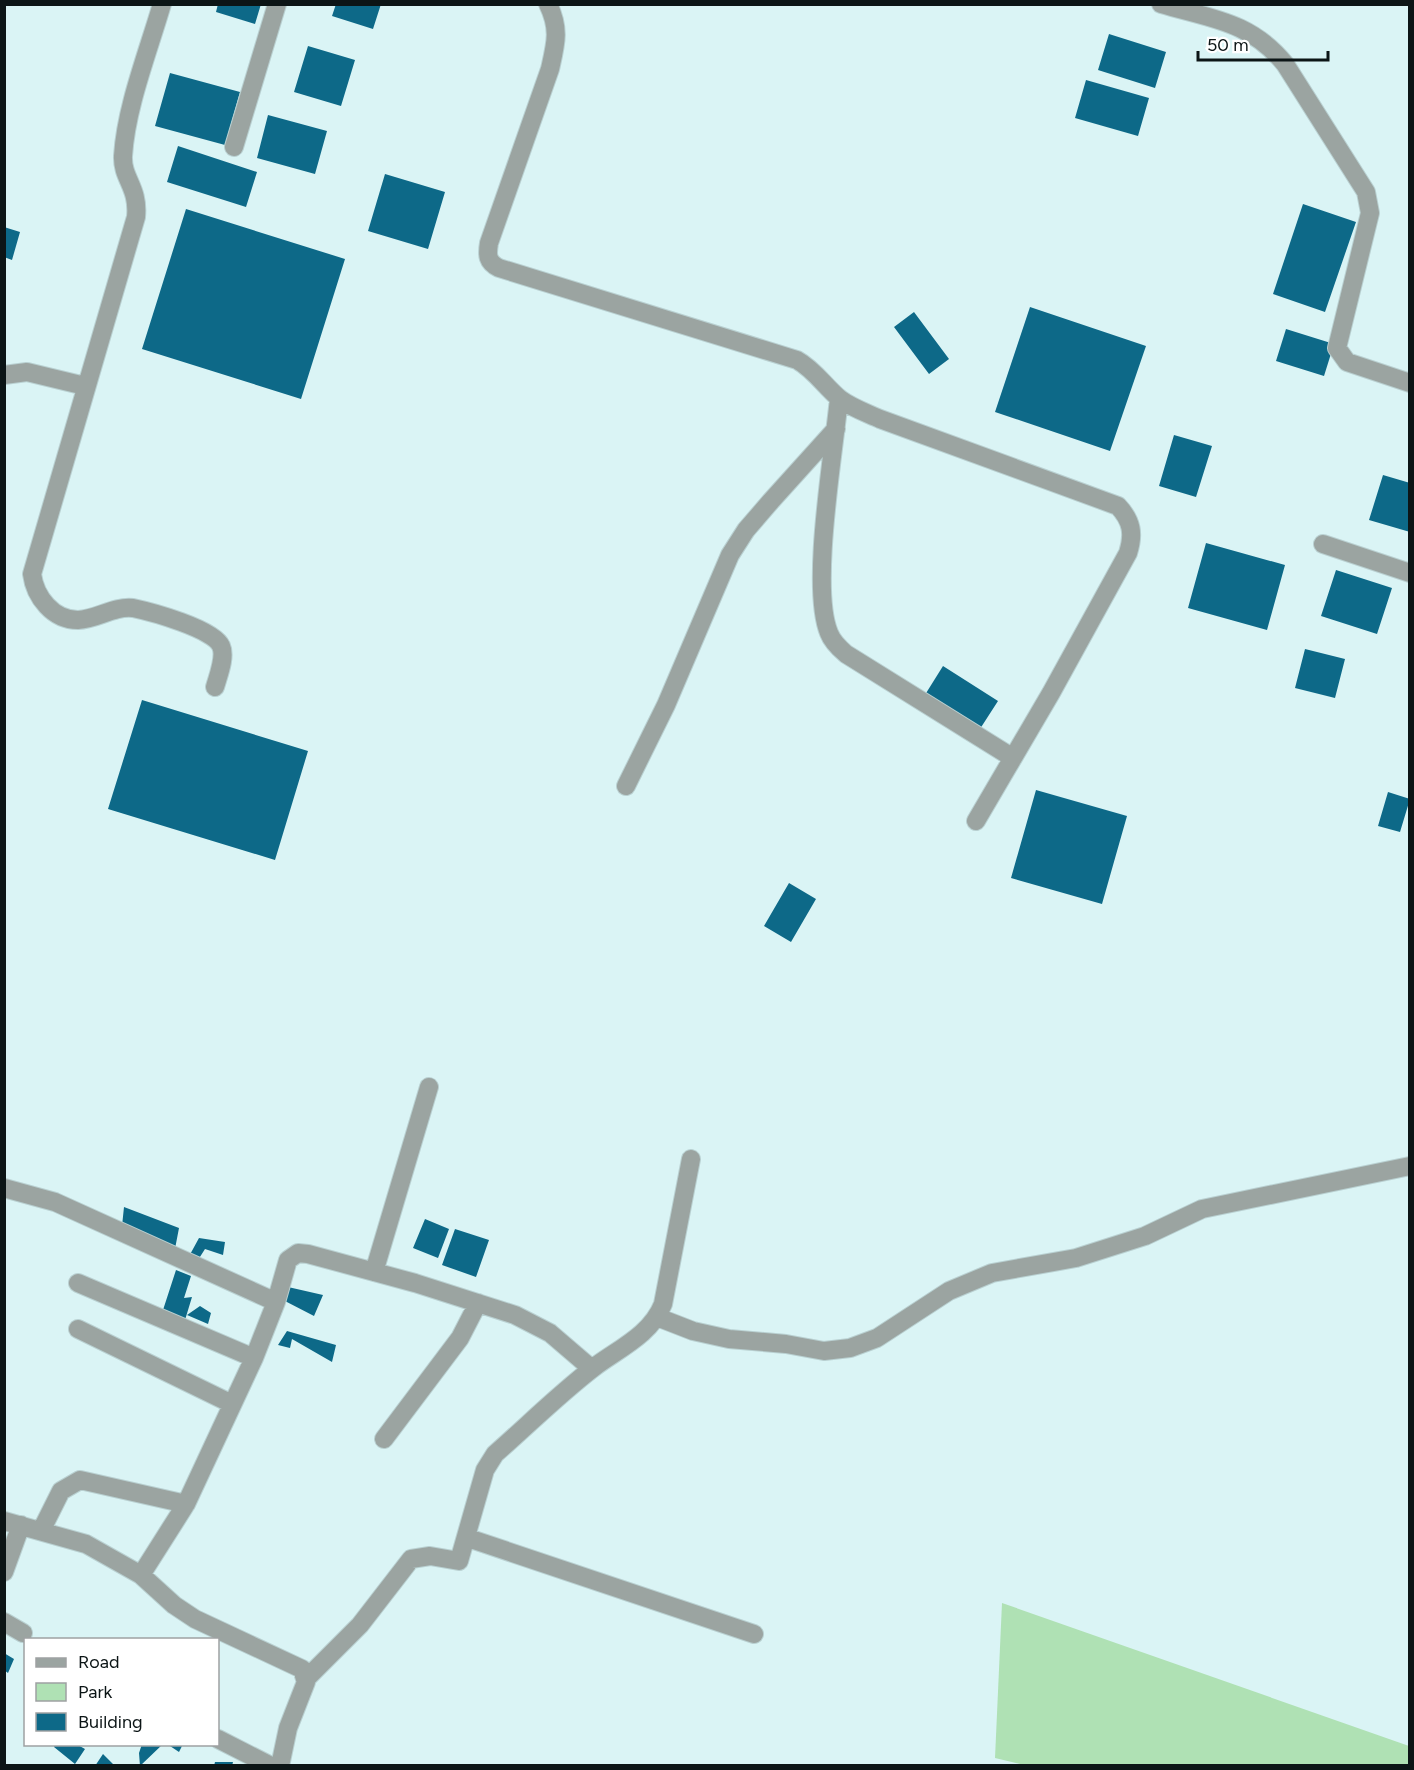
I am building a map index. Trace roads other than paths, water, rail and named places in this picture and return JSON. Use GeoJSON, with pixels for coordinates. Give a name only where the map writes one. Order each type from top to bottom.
{"type":"FeatureCollection","features":[{"type":"Feature","properties":{"kind":"street"},"geometry":{"type":"LineString","coordinates":[[162,4],[127,126],[123,154],[125,172],[136,194],[136,217],[33,565],[34,587],[43,602],[57,613],[72,619],[92,617],[121,607],[133,608],[206,632],[222,648],[215,687]]}},
{"type":"Feature","properties":{"kind":"street"},"geometry":{"type":"LineString","coordinates":[[234,147],[277,4]]}},
{"type":"Feature","properties":{"kind":"street"},"geometry":{"type":"LineString","coordinates":[[548,4],[556,22],[552,60],[489,243],[490,263],[499,268],[797,360],[812,370],[839,398],[880,419],[1118,506],[1130,523],[1132,540],[1128,553],[976,821]]}},
{"type":"Feature","properties":{"kind":"street"},"geometry":{"type":"LineString","coordinates":[[1161,4],[1241,27],[1271,46],[1285,64],[1366,192],[1369,201],[1369,219],[1337,348],[1347,362],[1410,383]]}},
{"type":"Feature","properties":{"kind":"street"},"geometry":{"type":"LineString","coordinates":[[4,375],[27,372],[86,386]]}},
{"type":"Feature","properties":{"kind":"street"},"geometry":{"type":"LineString","coordinates":[[839,398],[823,557],[824,604],[829,633],[846,654],[1013,758]]}},
{"type":"Feature","properties":{"kind":"street"},"geometry":{"type":"LineString","coordinates":[[626,786],[666,705],[730,555],[746,530],[836,429]]}},
{"type":"Feature","properties":{"kind":"street"},"geometry":{"type":"LineString","coordinates":[[1323,544],[1410,573]]}},
{"type":"Feature","properties":{"kind":"street"},"geometry":{"type":"LineString","coordinates":[[374,1272],[429,1087]]}},
{"type":"Feature","properties":{"kind":"street"},"geometry":{"type":"LineString","coordinates":[[280,1766],[288,1728],[307,1678],[360,1625],[405,1564],[423,1556],[459,1561],[468,1538],[483,1478],[495,1454],[592,1369],[631,1341],[657,1317],[663,1304],[691,1160]]}},
{"type":"Feature","properties":{"kind":"street"},"geometry":{"type":"LineString","coordinates":[[657,1317],[693,1331],[729,1339],[786,1344],[815,1351],[850,1348],[877,1338],[949,1291],[992,1273],[1076,1258],[1144,1236],[1203,1209],[1410,1166]]}},
{"type":"Feature","properties":{"kind":"street"},"geometry":{"type":"LineString","coordinates":[[4,1188],[55,1202],[276,1302]]}},
{"type":"Feature","properties":{"kind":"street"},"geometry":{"type":"LineString","coordinates":[[141,1575],[186,1504],[254,1358],[276,1302],[288,1260],[298,1253],[374,1272],[515,1315],[550,1333],[592,1369]]}},
{"type":"Feature","properties":{"kind":"street"},"geometry":{"type":"LineString","coordinates":[[78,1282],[254,1358]]}},
{"type":"Feature","properties":{"kind":"street"},"geometry":{"type":"LineString","coordinates":[[384,1439],[460,1338],[478,1303]]}},
{"type":"Feature","properties":{"kind":"street"},"geometry":{"type":"LineString","coordinates":[[78,1329],[232,1404]]}},
{"type":"Feature","properties":{"kind":"street"},"geometry":{"type":"LineString","coordinates":[[41,1531],[61,1491],[80,1480],[186,1504]]}},
{"type":"Feature","properties":{"kind":"street"},"geometry":{"type":"LineString","coordinates":[[4,1572],[13,1523],[86,1544],[141,1575],[182,1611],[210,1627],[293,1664],[305,1673],[307,1678]]}},
{"type":"Feature","properties":{"kind":"street"},"geometry":{"type":"LineString","coordinates":[[468,1538],[754,1634]]}},
{"type":"Feature","properties":{"kind":"street"},"geometry":{"type":"LineString","coordinates":[[4,1622],[23,1632]]}},
{"type":"Feature","properties":{"kind":"street"},"geometry":{"type":"LineString","coordinates":[[219,1740],[271,1766]]}}]}
